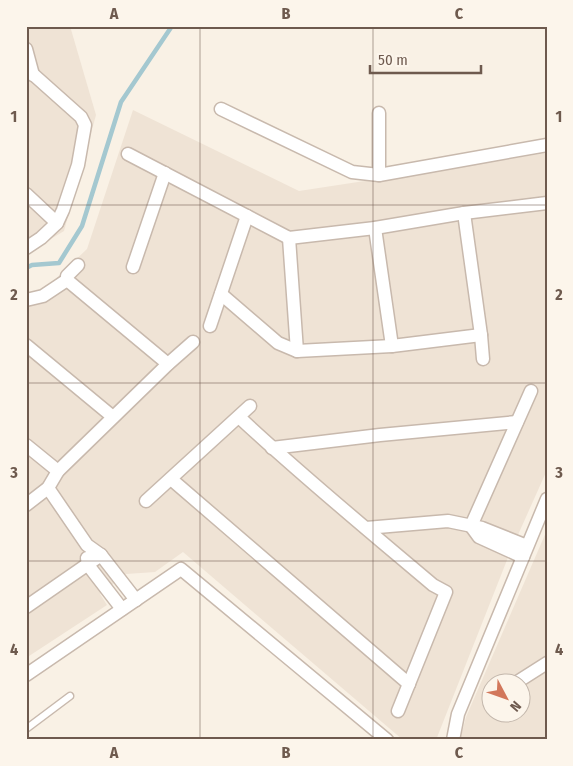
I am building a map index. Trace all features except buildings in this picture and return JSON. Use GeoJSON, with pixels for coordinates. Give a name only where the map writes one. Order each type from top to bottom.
{"type":"FeatureCollection","features":[{"type":"Feature","properties":{"kind":"street"},"geometry":{"type":"LineString","coordinates":[[26,50],[30,72],[81,117],[85,125],[78,164],[57,223],[41,238],[26,248]]}},
{"type":"Feature","properties":{"kind":"street"},"geometry":{"type":"LineString","coordinates":[[221,109],[352,172],[379,175],[547,145]]}},
{"type":"Feature","properties":{"kind":"street"},"geometry":{"type":"LineString","coordinates":[[379,175],[380,113]]}},
{"type":"Feature","properties":{"kind":"street"},"geometry":{"type":"LineString","coordinates":[[128,154],[289,238],[376,228],[464,213],[547,203]]}},
{"type":"Feature","properties":{"kind":"street"},"geometry":{"type":"LineString","coordinates":[[133,267],[165,173]]}},
{"type":"Feature","properties":{"kind":"street"},"geometry":{"type":"LineString","coordinates":[[26,194],[57,223]]}},
{"type":"Feature","properties":{"kind":"street"},"geometry":{"type":"LineString","coordinates":[[464,213],[483,359]]}},
{"type":"Feature","properties":{"kind":"street"},"geometry":{"type":"LineString","coordinates":[[210,326],[247,216]]}},
{"type":"Feature","properties":{"kind":"street"},"geometry":{"type":"LineString","coordinates":[[376,228],[392,346]]}},
{"type":"Feature","properties":{"kind":"street"},"geometry":{"type":"LineString","coordinates":[[289,238],[297,351]]}},
{"type":"Feature","properties":{"kind":"street"},"geometry":{"type":"LineString","coordinates":[[26,300],[43,296],[67,280],[67,276],[78,265]]}},
{"type":"Feature","properties":{"kind":"street"},"geometry":{"type":"LineString","coordinates":[[67,280],[168,364]]}},
{"type":"Feature","properties":{"kind":"street"},"geometry":{"type":"LineString","coordinates":[[221,294],[278,343],[297,351],[392,346],[480,335]]}},
{"type":"Feature","properties":{"kind":"street"},"geometry":{"type":"LineString","coordinates":[[26,505],[48,488],[58,471],[193,342]]}},
{"type":"Feature","properties":{"kind":"street"},"geometry":{"type":"LineString","coordinates":[[26,345],[113,417]]}},
{"type":"Feature","properties":{"kind":"street"},"geometry":{"type":"LineString","coordinates":[[471,526],[531,391]]}},
{"type":"Feature","properties":{"kind":"street"},"geometry":{"type":"LineString","coordinates":[[146,501],[250,406]]}},
{"type":"Feature","properties":{"kind":"street"},"geometry":{"type":"LineString","coordinates":[[239,417],[272,448],[366,528],[434,585],[446,592],[398,711]]}},
{"type":"Feature","properties":{"kind":"street"},"geometry":{"type":"LineString","coordinates":[[272,448],[380,435],[517,422]]}},
{"type":"Feature","properties":{"kind":"street"},"geometry":{"type":"LineString","coordinates":[[26,445],[58,471]]}},
{"type":"Feature","properties":{"kind":"street"},"geometry":{"type":"LineString","coordinates":[[171,479],[409,684]]}},
{"type":"Feature","properties":{"kind":"street"},"geometry":{"type":"LineString","coordinates":[[48,488],[87,545],[101,555],[136,600]]}},
{"type":"Feature","properties":{"kind":"street"},"geometry":{"type":"LineString","coordinates":[[453,740],[458,714],[547,499]]}},
{"type":"Feature","properties":{"kind":"street"},"geometry":{"type":"LineString","coordinates":[[366,528],[448,521],[471,526],[479,537],[525,552]]}},
{"type":"Feature","properties":{"kind":"street"},"geometry":{"type":"LineString","coordinates":[[87,545],[88,565],[122,609]]}},
{"type":"Feature","properties":{"kind":"street"},"geometry":{"type":"LineString","coordinates":[[26,607],[101,555]]}},
{"type":"Feature","properties":{"kind":"street"},"geometry":{"type":"LineString","coordinates":[[26,675],[181,568],[387,740]]}},
{"type":"Feature","properties":{"kind":"street"},"geometry":{"type":"LineString","coordinates":[[530,674],[547,663]]}},
{"type":"Feature","properties":{"kind":"lane"},"geometry":{"type":"LineString","coordinates":[[26,729],[70,696]]}},
{"type":"Feature","properties":{"kind":"shaded area"},"geometry":{"type":"Polygon","coordinates":[[[26,26],[70,26],[96,115],[64,231],[26,254],[26,26]]]}},
{"type":"Feature","properties":{"kind":"shaded area"},"geometry":{"type":"Polygon","coordinates":[[[133,110],[299,191],[547,153],[547,470],[509,555],[436,740],[403,740],[183,552],[155,572],[126,574],[100,594],[107,605],[26,658],[26,294],[46,288],[87,249],[133,110]]]}},
{"type":"Feature","properties":{"kind":"shaded area"},"geometry":{"type":"Polygon","coordinates":[[[547,530],[547,740],[460,740],[466,717],[480,685],[480,724],[530,724],[530,674],[485,674],[547,530]]]}},
{"type":"Feature","properties":{"kind":"waterway"},"geometry":{"type":"LineString","coordinates":[[26,268],[32,265],[59,263],[82,226],[121,102],[172,26]]}}]}
